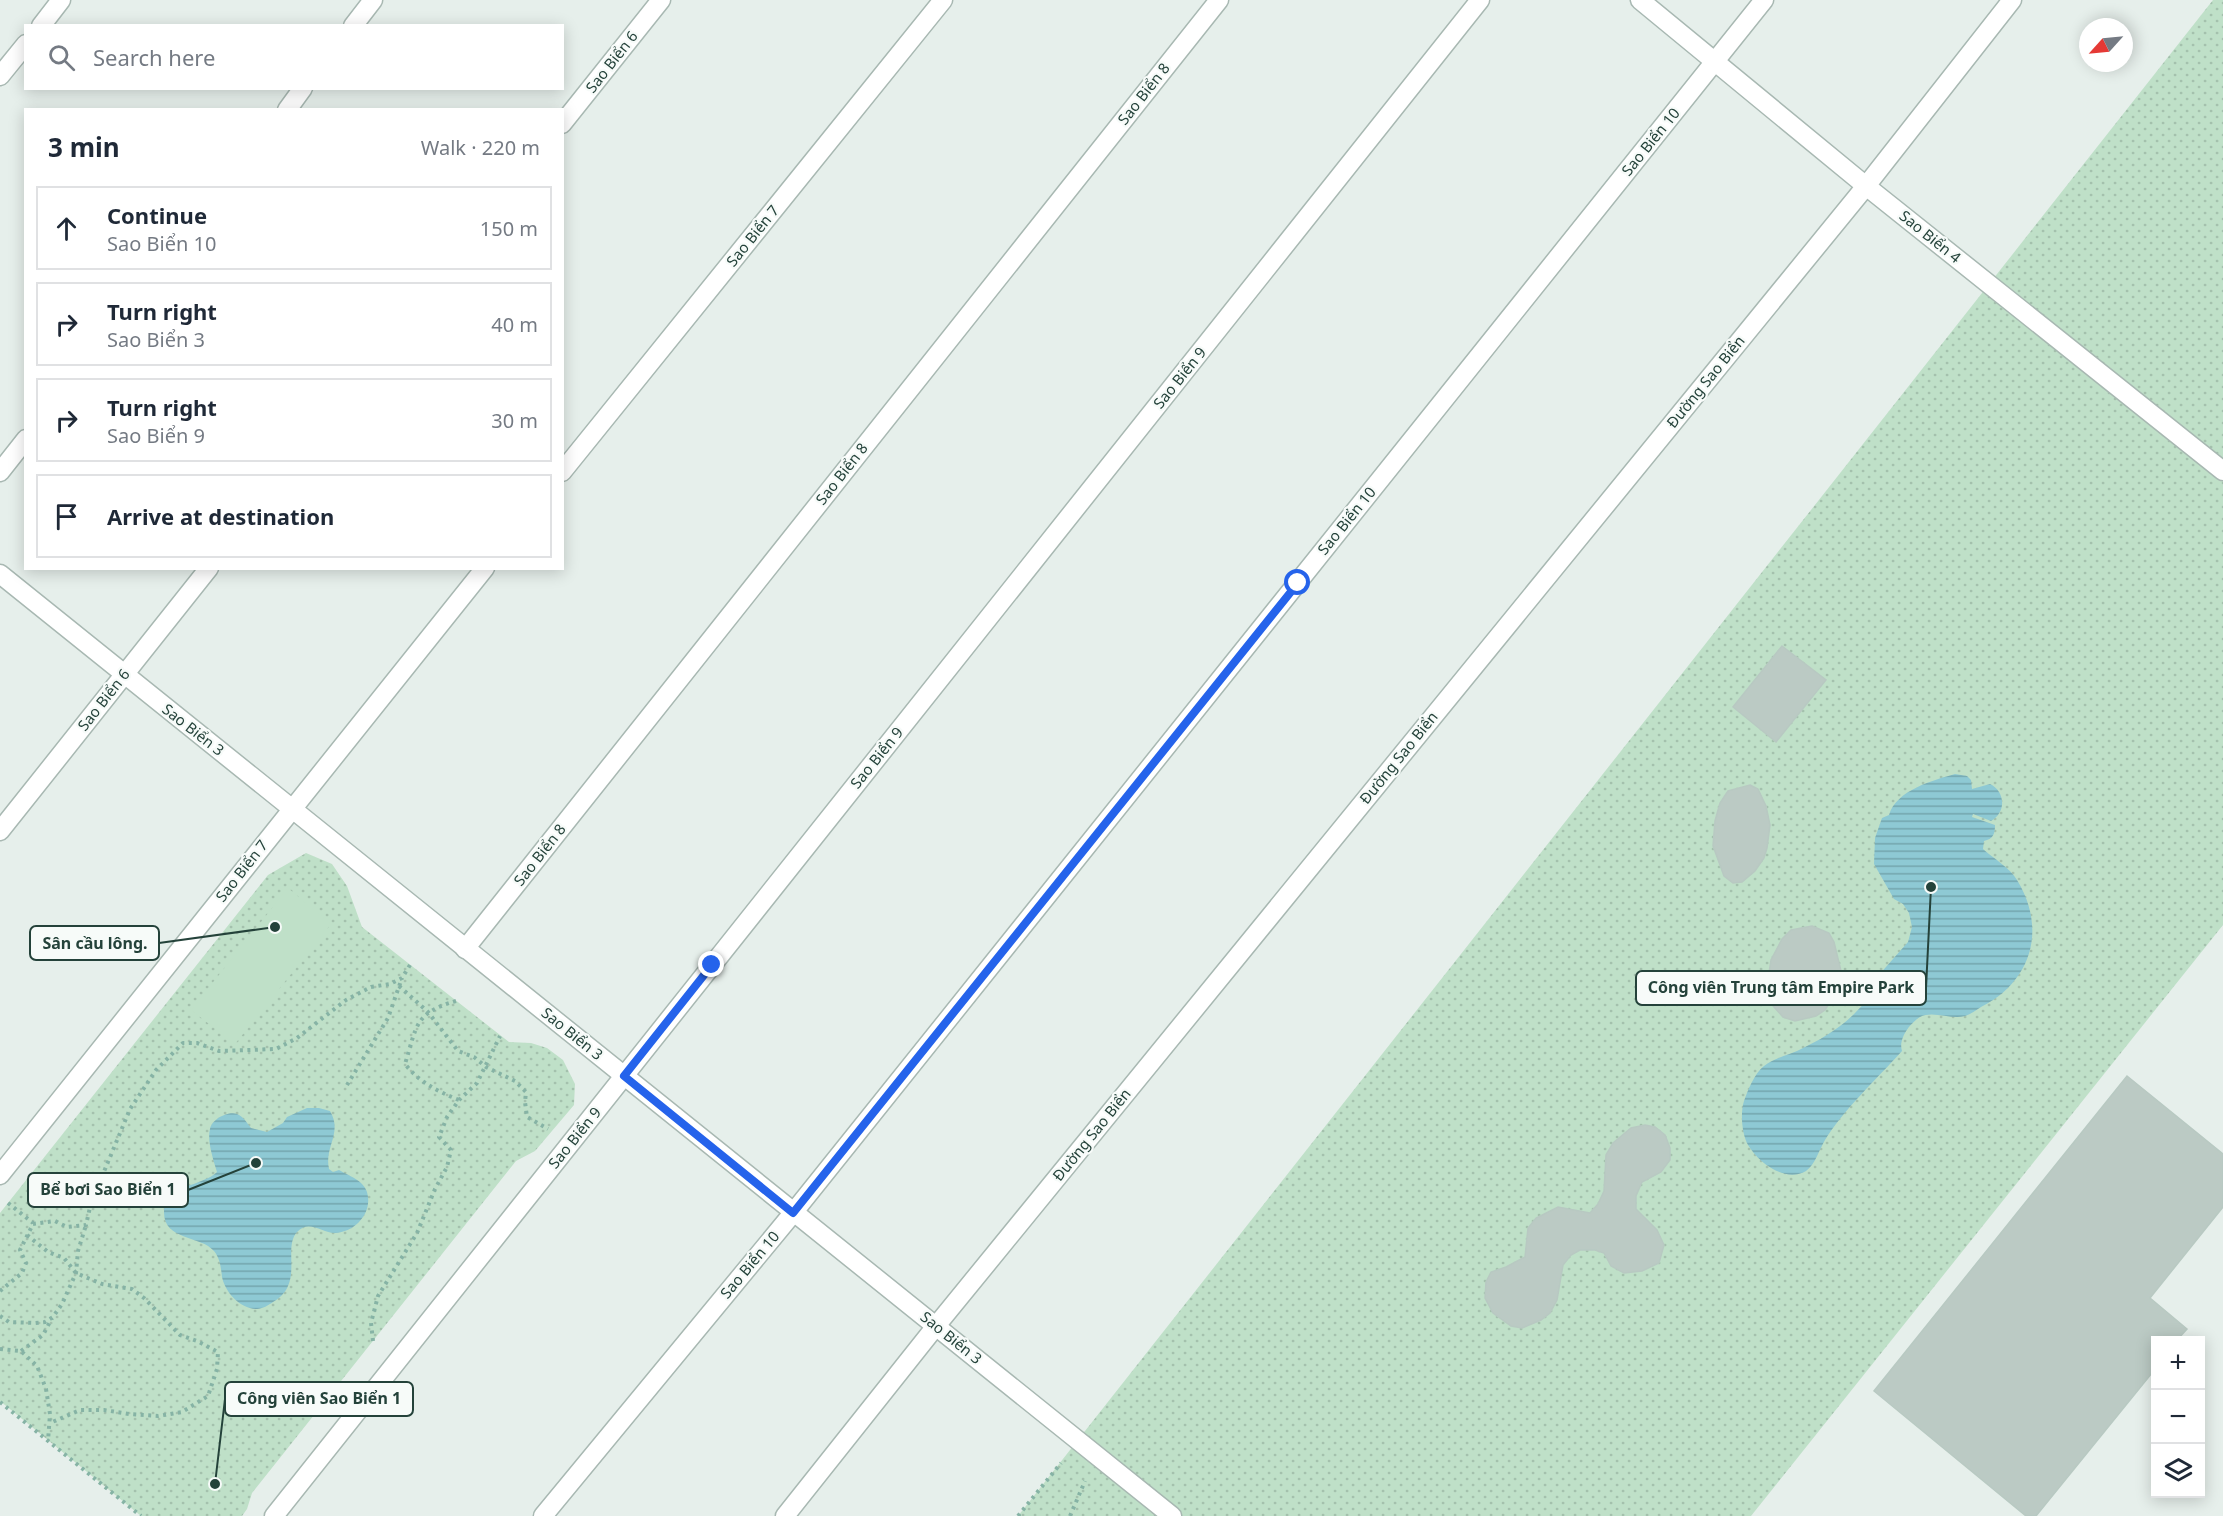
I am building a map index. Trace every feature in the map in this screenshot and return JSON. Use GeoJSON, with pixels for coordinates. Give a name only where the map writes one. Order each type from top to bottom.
{"type":"FeatureCollection","features":[{"type":"Feature","properties":{"kind":"street"},"geometry":{"type":"LineString","coordinates":[[42,24],[61,0]]}},
{"type":"Feature","properties":{"kind":"street"},"geometry":{"type":"LineString","coordinates":[[355,24],[373,0]]}},
{"type":"Feature","properties":{"kind":"street","name":"Sao Biển 6"},"geometry":{"type":"LineString","coordinates":[[564,121],[661,0]]}},
{"type":"Feature","properties":{"kind":"street","name":"Sao Biển 7"},"geometry":{"type":"LineString","coordinates":[[564,470],[943,0]]}},
{"type":"Feature","properties":{"kind":"street","name":"Sao Biển 8"},"geometry":{"type":"LineString","coordinates":[[465,949],[1219,0]]}},
{"type":"Feature","properties":{"kind":"street","name":"Sao Biển 9"},"geometry":{"type":"LineString","coordinates":[[274,1516],[1480,0]]}},
{"type":"Feature","properties":{"kind":"street","name":"Sao Biển 4"},"geometry":{"type":"LineString","coordinates":[[1640,0],[1866,186],[2223,471]]}},
{"type":"Feature","properties":{"kind":"street","name":"Sao Biển 10"},"geometry":{"type":"LineString","coordinates":[[543,1516],[793,1213],[1764,0]]}},
{"type":"Feature","properties":{"kind":"street","name":"Đường Sao Biển"},"geometry":{"type":"LineString","coordinates":[[785,1516],[936,1326],[1866,186],[2012,0]]}},
{"type":"Feature","properties":{"kind":"street"},"geometry":{"type":"LineString","coordinates":[[0,76],[24,46]]}},
{"type":"Feature","properties":{"kind":"street"},"geometry":{"type":"LineString","coordinates":[[288,108],[302,90]]}},
{"type":"Feature","properties":{"kind":"street"},"geometry":{"type":"LineString","coordinates":[[0,472],[24,442]]}},
{"type":"Feature","properties":{"kind":"street","name":"Sao Biển 6"},"geometry":{"type":"LineString","coordinates":[[0,831],[207,570]]}},
{"type":"Feature","properties":{"kind":"street","name":"Sao Biển 7"},"geometry":{"type":"LineString","coordinates":[[0,1175],[483,570]]}},
{"type":"Feature","properties":{"kind":"street","name":"Sao Biển 3"},"geometry":{"type":"LineString","coordinates":[[0,574],[1172,1516]]}},
{"type":"Feature","properties":{"kind":"path"},"geometry":{"type":"LineString","coordinates":[[347,1085],[388,1018],[402,978],[410,965]]}},
{"type":"Feature","properties":{"kind":"path"},"geometry":{"type":"LineString","coordinates":[[21,1351],[43,1335],[62,1304],[76,1273],[78,1251],[91,1203],[130,1109],[156,1070],[183,1043],[197,1043],[219,1051],[276,1049],[297,1038],[346,1000],[370,987],[390,984],[402,978]]}},
{"type":"Feature","properties":{"kind":"path"},"geometry":{"type":"LineString","coordinates":[[399,986],[428,1012],[458,1051],[474,1057],[486,1067],[515,1081],[526,1092],[527,1117],[552,1131]]}},
{"type":"Feature","properties":{"kind":"path"},"geometry":{"type":"LineString","coordinates":[[456,1001],[428,1012],[417,1023],[405,1064],[416,1078],[459,1100]]}},
{"type":"Feature","properties":{"kind":"path"},"geometry":{"type":"LineString","coordinates":[[373,1341],[371,1323],[378,1296],[417,1233],[435,1189],[447,1167],[451,1150],[439,1137],[447,1117],[459,1100],[477,1083],[500,1035]]}},
{"type":"Feature","properties":{"kind":"path"},"geometry":{"type":"LineString","coordinates":[[8,1203],[33,1224],[55,1221],[67,1227],[86,1225]]}},
{"type":"Feature","properties":{"kind":"path"},"geometry":{"type":"LineString","coordinates":[[0,1291],[22,1273],[26,1263],[20,1250],[33,1224]]}},
{"type":"Feature","properties":{"kind":"path"},"geometry":{"type":"LineString","coordinates":[[27,1235],[48,1252],[64,1258],[76,1273],[102,1284],[132,1289],[144,1298],[180,1335],[218,1352],[217,1369],[208,1396],[182,1412],[158,1416],[104,1410],[80,1410],[50,1423]]}},
{"type":"Feature","properties":{"kind":"path"},"geometry":{"type":"LineString","coordinates":[[0,1316],[9,1322],[35,1323],[45,1322],[53,1317]]}},
{"type":"Feature","properties":{"kind":"path"},"geometry":{"type":"LineString","coordinates":[[0,1349],[21,1351],[37,1366],[46,1389],[50,1423],[48,1441]]}},
{"type":"Feature","properties":{"kind":"path"},"geometry":{"type":"LineString","coordinates":[[0,1401],[141,1516]]}},
{"type":"Feature","properties":{"kind":"path"},"geometry":{"type":"LineString","coordinates":[[1018,1516],[1062,1462]]}},
{"type":"Feature","properties":{"kind":"path"},"geometry":{"type":"LineString","coordinates":[[1070,1516],[1086,1479]]}},
{"type":"Feature","properties":{"kind":"green space"},"geometry":{"type":"Polygon","coordinates":[[[2213,0],[2223,0],[2223,925],[1751,1516],[1018,1516],[2213,0]]]}},
{"type":"Feature","properties":{"kind":"green space"},"geometry":{"type":"Polygon","coordinates":[[[306,853],[332,864],[347,886],[362,927],[509,1042],[531,1043],[547,1048],[563,1060],[575,1084],[574,1105],[535,1151],[516,1161],[252,1493],[242,1516],[141,1516],[0,1401],[0,1213],[268,875],[306,853]]]}},
{"type":"Feature","properties":{"kind":"green space"},"geometry":{"type":"Polygon","coordinates":[[[288,888],[331,924],[235,1044],[191,1010],[288,888]]]}},
{"type":"Feature","properties":{"kind":"water"},"geometry":{"type":"Polygon","coordinates":[[[1955,774],[1967,776],[1971,780],[1972,789],[1990,784],[1999,791],[2001,796],[2000,812],[1991,821],[1973,814],[1972,817],[1995,825],[1993,836],[1984,841],[1983,849],[2014,876],[2026,898],[2031,917],[2032,935],[2023,968],[1998,996],[1965,1016],[1931,1014],[1916,1020],[1903,1037],[1902,1051],[1861,1094],[1833,1128],[1809,1168],[1798,1174],[1781,1173],[1766,1164],[1753,1152],[1744,1135],[1742,1112],[1749,1087],[1760,1069],[1780,1057],[1817,1041],[1850,1017],[1877,987],[1881,978],[1878,976],[1908,942],[1912,927],[1909,913],[1903,904],[1894,899],[1874,864],[1875,838],[1882,818],[1889,815],[1899,799],[1917,787],[1955,774]]]}},
{"type":"Feature","properties":{"kind":"water"},"geometry":{"type":"Polygon","coordinates":[[[307,1108],[330,1111],[335,1126],[328,1161],[329,1169],[333,1172],[339,1170],[362,1184],[367,1192],[367,1207],[361,1220],[343,1232],[335,1233],[306,1227],[297,1232],[291,1248],[291,1276],[283,1295],[263,1308],[251,1308],[234,1299],[226,1288],[219,1260],[214,1251],[201,1242],[176,1233],[170,1228],[165,1221],[166,1202],[178,1191],[211,1177],[217,1172],[209,1139],[211,1125],[217,1119],[233,1113],[237,1114],[251,1128],[267,1132],[283,1123],[287,1117],[307,1108]]]}},
{"type":"Feature","properties":{"kind":"building"},"geometry":{"type":"Polygon","coordinates":[[[1782,646],[1826,680],[1776,742],[1733,707],[1782,646]]]}},
{"type":"Feature","properties":{"kind":"building"},"geometry":{"type":"Polygon","coordinates":[[[1750,785],[1758,789],[1766,806],[1770,825],[1767,848],[1764,858],[1755,871],[1742,882],[1733,883],[1724,876],[1713,846],[1715,821],[1720,803],[1728,791],[1750,785]]]}},
{"type":"Feature","properties":{"kind":"building"},"geometry":{"type":"Polygon","coordinates":[[[1812,926],[1829,933],[1834,942],[1842,975],[1838,990],[1825,1010],[1816,1016],[1795,1021],[1783,1017],[1774,1007],[1769,996],[1771,960],[1782,939],[1791,930],[1812,926]]]}},
{"type":"Feature","properties":{"kind":"building"},"geometry":{"type":"Polygon","coordinates":[[[2127,1076],[2223,1154],[2223,1207],[2150,1298],[2187,1329],[2181,1336],[2151,1336],[2151,1374],[2036,1516],[2026,1516],[1874,1391],[2127,1076]]]}},
{"type":"Feature","properties":{"kind":"building"},"geometry":{"type":"Polygon","coordinates":[[[1645,1125],[1655,1127],[1665,1135],[1670,1148],[1670,1160],[1661,1172],[1642,1182],[1636,1196],[1636,1209],[1657,1230],[1664,1245],[1659,1263],[1642,1271],[1624,1273],[1611,1266],[1604,1253],[1595,1250],[1580,1250],[1571,1255],[1563,1265],[1557,1300],[1550,1313],[1541,1320],[1522,1328],[1511,1326],[1493,1313],[1485,1298],[1486,1282],[1491,1272],[1525,1257],[1528,1228],[1536,1218],[1558,1207],[1590,1213],[1598,1204],[1604,1191],[1606,1155],[1613,1143],[1631,1128],[1645,1125]]]}},
{"type":"Feature","properties":{"kind":"place","name":"Công viên Trung tâm Empire Park"},"geometry":{"type":"Point","coordinates":[1931,887]}},
{"type":"Feature","properties":{"kind":"place","name":"Sân cầu lông."},"geometry":{"type":"Point","coordinates":[275,927]}},
{"type":"Feature","properties":{"kind":"place","name":"Bể bơi Sao Biển 1"},"geometry":{"type":"Point","coordinates":[256,1163]}},
{"type":"Feature","properties":{"kind":"place","name":"Công viên Sao Biển 1"},"geometry":{"type":"Point","coordinates":[215,1484]}},
{"type":"Feature","properties":{"kind":"route"},"geometry":{"type":"LineString","coordinates":[[712,965],[624,1076],[793,1213],[1298,583]]}}]}
